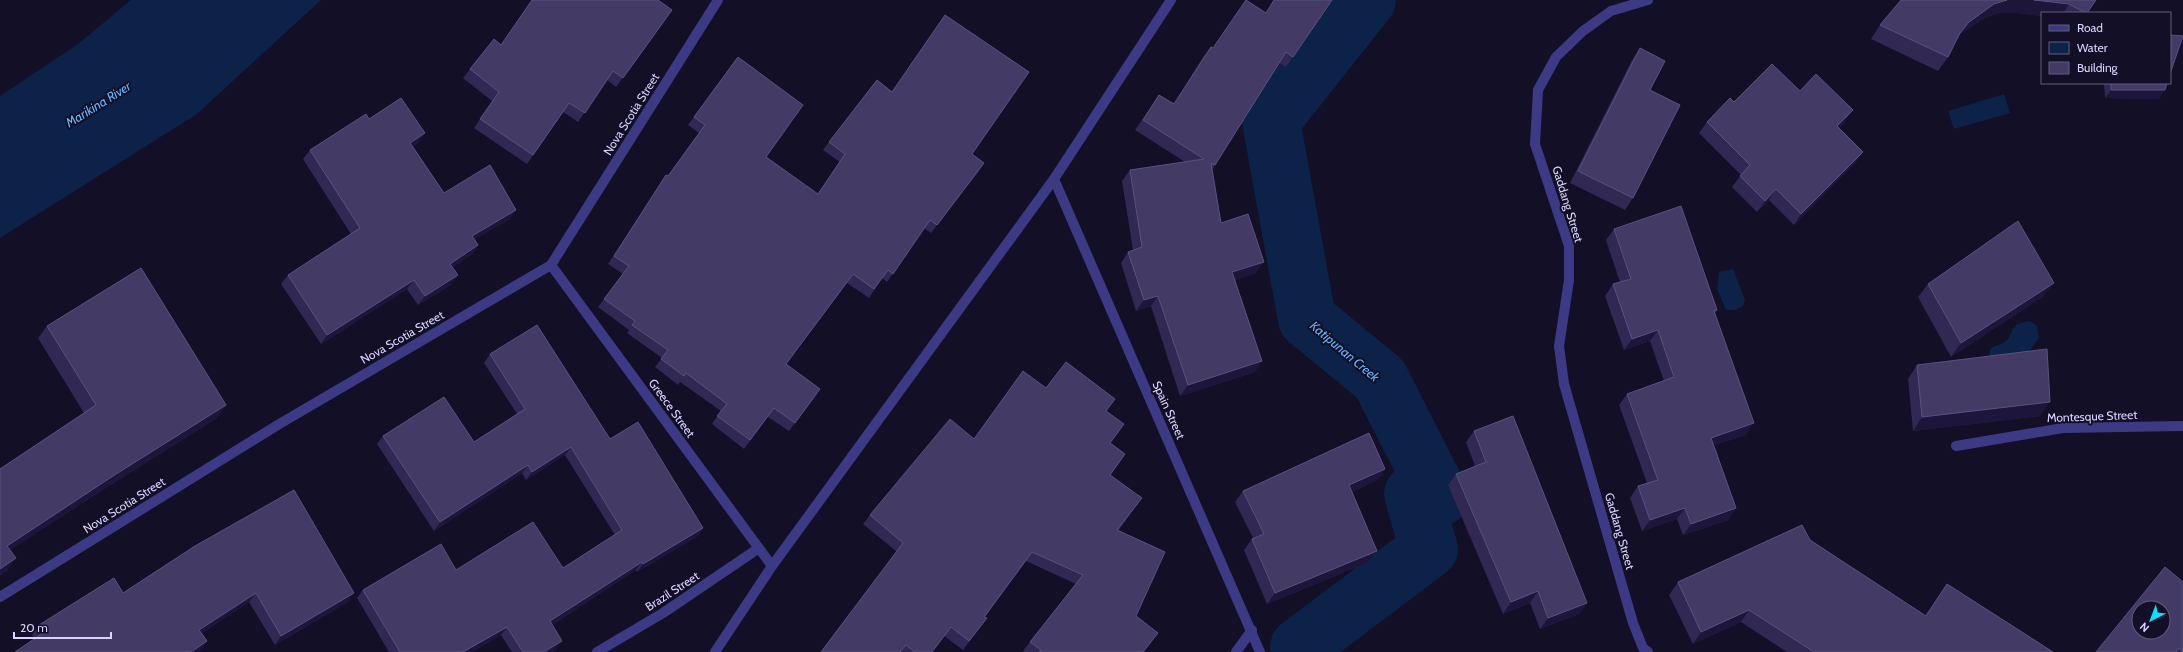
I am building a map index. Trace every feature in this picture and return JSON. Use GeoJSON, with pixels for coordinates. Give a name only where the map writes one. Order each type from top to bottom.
{"type":"FeatureCollection","features":[{"type":"Feature","properties":{"kind":"street","name":"Nova Scotia Street"},"geometry":{"type":"LineString","coordinates":[[0,597],[281,424],[551,265],[718,0]]}},
{"type":"Feature","properties":{"kind":"street"},"geometry":{"type":"LineString","coordinates":[[715,652],[772,566],[1054,179],[1172,0]]}},
{"type":"Feature","properties":{"kind":"street","name":"Gaddang Street"},"geometry":{"type":"LineString","coordinates":[[1648,0],[1611,11],[1583,31],[1556,57],[1538,90],[1535,144],[1569,246],[1569,280],[1559,346],[1564,384],[1633,623],[1643,648],[1648,652]]}},
{"type":"Feature","properties":{"kind":"street","name":"Spain Street"},"geometry":{"type":"LineString","coordinates":[[1054,179],[1252,630],[1260,652]]}},
{"type":"Feature","properties":{"kind":"street","name":"Greece Street"},"geometry":{"type":"LineString","coordinates":[[551,265],[772,566]]}},
{"type":"Feature","properties":{"kind":"street","name":"Montesque Street"},"geometry":{"type":"LineString","coordinates":[[1956,446],[2063,428],[2183,426]]}},
{"type":"Feature","properties":{"kind":"street","name":"Brazil Street"},"geometry":{"type":"LineString","coordinates":[[597,652],[669,609],[759,548]]}},
{"type":"Feature","properties":{"kind":"street"},"geometry":{"type":"LineString","coordinates":[[1236,652],[1252,630]]}},
{"type":"Feature","properties":{"kind":"water","name":"Marikina River"},"geometry":{"type":"Polygon","coordinates":[[[131,0],[321,0],[197,114],[0,238],[0,96],[78,44],[131,0]]]}},
{"type":"Feature","properties":{"kind":"water"},"geometry":{"type":"Polygon","coordinates":[[[2004,94],[2010,113],[1954,129],[1948,111],[2004,94]]]}},
{"type":"Feature","properties":{"kind":"water"},"geometry":{"type":"Polygon","coordinates":[[[1733,269],[1745,300],[1743,306],[1735,310],[1726,310],[1717,289],[1719,272],[1733,269]]]}},
{"type":"Feature","properties":{"kind":"water"},"geometry":{"type":"Polygon","coordinates":[[[2030,321],[2037,326],[2039,338],[2027,354],[1989,360],[1991,348],[2007,340],[2014,327],[2030,321]]]}},
{"type":"Feature","properties":{"kind":"building"},"geometry":{"type":"Polygon","coordinates":[[[532,0],[658,0],[672,10],[623,78],[613,71],[585,113],[569,103],[533,155],[480,119],[499,92],[470,69],[494,39],[501,45],[532,0]]]}},
{"type":"Feature","properties":{"kind":"building"},"geometry":{"type":"Polygon","coordinates":[[[1246,0],[1266,13],[1274,0],[1332,0],[1293,57],[1286,52],[1215,165],[1211,163],[1221,223],[1248,214],[1264,262],[1232,272],[1262,361],[1188,385],[1158,296],[1144,300],[1128,252],[1142,247],[1130,170],[1204,159],[1143,120],[1159,95],[1174,104],[1211,47],[1213,48],[1246,0]]]}},
{"type":"Feature","properties":{"kind":"building"},"geometry":{"type":"Polygon","coordinates":[[[1901,0],[2007,0],[1994,4],[1969,22],[1960,33],[1948,57],[1880,25],[1901,0]]]}},
{"type":"Feature","properties":{"kind":"building"},"geometry":{"type":"Polygon","coordinates":[[[2034,0],[2096,0],[2088,12],[2084,12],[2069,4],[2034,0]]]}},
{"type":"Feature","properties":{"kind":"building"},"geometry":{"type":"Polygon","coordinates":[[[945,15],[1029,72],[972,154],[984,163],[937,225],[930,220],[893,274],[888,270],[874,289],[853,274],[786,364],[820,389],[795,423],[774,408],[750,440],[717,416],[727,404],[686,373],[684,376],[661,359],[668,350],[632,325],[635,321],[604,299],[629,266],[614,256],[666,175],[668,176],[705,125],[694,117],[738,57],[803,105],[766,157],[818,194],[845,154],[829,142],[877,80],[892,92],[945,15]]]}},
{"type":"Feature","properties":{"kind":"building"},"geometry":{"type":"Polygon","coordinates":[[[2171,35],[2183,36],[2171,71],[2171,35]]]}},
{"type":"Feature","properties":{"kind":"building"},"geometry":{"type":"Polygon","coordinates":[[[1640,48],[1665,61],[1650,90],[1680,105],[1633,198],[1578,171],[1640,48]]]}},
{"type":"Feature","properties":{"kind":"building"},"geometry":{"type":"Polygon","coordinates":[[[1772,64],[1800,91],[1816,74],[1853,110],[1837,126],[1863,152],[1801,214],[1776,189],[1765,201],[1740,176],[1750,165],[1707,122],[1730,98],[1734,102],[1772,64]]]}},
{"type":"Feature","properties":{"kind":"building"},"geometry":{"type":"Polygon","coordinates":[[[2111,84],[2167,84],[2165,90],[2111,90],[2111,84]]]}},
{"type":"Feature","properties":{"kind":"building"},"geometry":{"type":"Polygon","coordinates":[[[401,98],[425,133],[410,143],[444,193],[490,165],[516,210],[472,236],[478,245],[450,264],[458,275],[425,296],[414,280],[327,335],[288,275],[360,228],[310,150],[366,114],[369,119],[401,98]]]}},
{"type":"Feature","properties":{"kind":"building"},"geometry":{"type":"Polygon","coordinates":[[[1681,206],[1717,310],[1714,311],[1754,423],[1711,438],[1736,508],[1691,524],[1685,508],[1650,520],[1638,486],[1658,480],[1627,394],[1674,377],[1658,330],[1632,339],[1613,284],[1631,279],[1614,229],[1681,206]]]}},
{"type":"Feature","properties":{"kind":"building"},"geometry":{"type":"Polygon","coordinates":[[[2018,221],[2054,283],[1961,343],[1928,284],[2018,221]]]}},
{"type":"Feature","properties":{"kind":"building"},"geometry":{"type":"Polygon","coordinates":[[[141,268],[226,405],[113,476],[7,546],[16,558],[0,569],[0,469],[96,405],[47,326],[141,268]]]}},
{"type":"Feature","properties":{"kind":"building"},"geometry":{"type":"Polygon","coordinates":[[[537,325],[610,439],[638,422],[703,528],[643,564],[642,562],[550,621],[562,641],[544,652],[523,652],[507,627],[463,652],[400,652],[363,590],[441,544],[456,570],[533,522],[563,568],[622,530],[571,447],[532,472],[528,465],[440,522],[383,436],[444,397],[474,442],[525,409],[490,354],[537,325]]]}},
{"type":"Feature","properties":{"kind":"building"},"geometry":{"type":"Polygon","coordinates":[[[2047,349],[2050,402],[1922,417],[1917,365],[2047,349]]]}},
{"type":"Feature","properties":{"kind":"building"},"geometry":{"type":"Polygon","coordinates":[[[1066,362],[1115,399],[1106,411],[1124,424],[1110,443],[1125,454],[1110,475],[1142,498],[1117,530],[1165,552],[1136,616],[1158,633],[1143,652],[1039,652],[1041,650],[1030,642],[1083,575],[1032,552],[984,617],[987,618],[969,641],[951,627],[932,652],[915,652],[906,645],[900,652],[821,652],[903,543],[870,515],[950,419],[974,439],[1023,371],[1046,388],[1066,362]]]}},
{"type":"Feature","properties":{"kind":"building"},"geometry":{"type":"Polygon","coordinates":[[[1513,416],[1587,603],[1548,618],[1538,591],[1511,602],[1456,474],[1486,462],[1474,431],[1513,416]]]}},
{"type":"Feature","properties":{"kind":"building"},"geometry":{"type":"Polygon","coordinates":[[[1369,433],[1385,469],[1349,485],[1377,551],[1275,593],[1252,539],[1264,534],[1243,491],[1369,433]]]}},
{"type":"Feature","properties":{"kind":"building"},"geometry":{"type":"Polygon","coordinates":[[[294,490],[354,593],[281,636],[256,593],[199,630],[207,641],[191,652],[15,652],[43,633],[39,625],[114,578],[123,593],[195,546],[294,490]]]}},
{"type":"Feature","properties":{"kind":"building"},"geometry":{"type":"Polygon","coordinates":[[[1802,525],[1810,540],[1926,616],[1947,584],[2053,652],[1814,652],[1749,610],[1701,632],[1678,582],[1802,525]]]}},
{"type":"Feature","properties":{"kind":"building"},"geometry":{"type":"Polygon","coordinates":[[[2165,567],[2183,582],[2183,652],[2179,648],[2176,652],[2096,652],[2131,609],[2131,640],[2171,640],[2171,600],[2138,600],[2165,567]]]}},
{"type":"Feature","properties":{"kind":"waterway","name":"Katipunan Creek"},"geometry":{"type":"LineString","coordinates":[[1300,652],[1299,647],[1429,549],[1413,494],[1440,497],[1380,379],[1307,319],[1271,121],[1367,0]]}}]}
